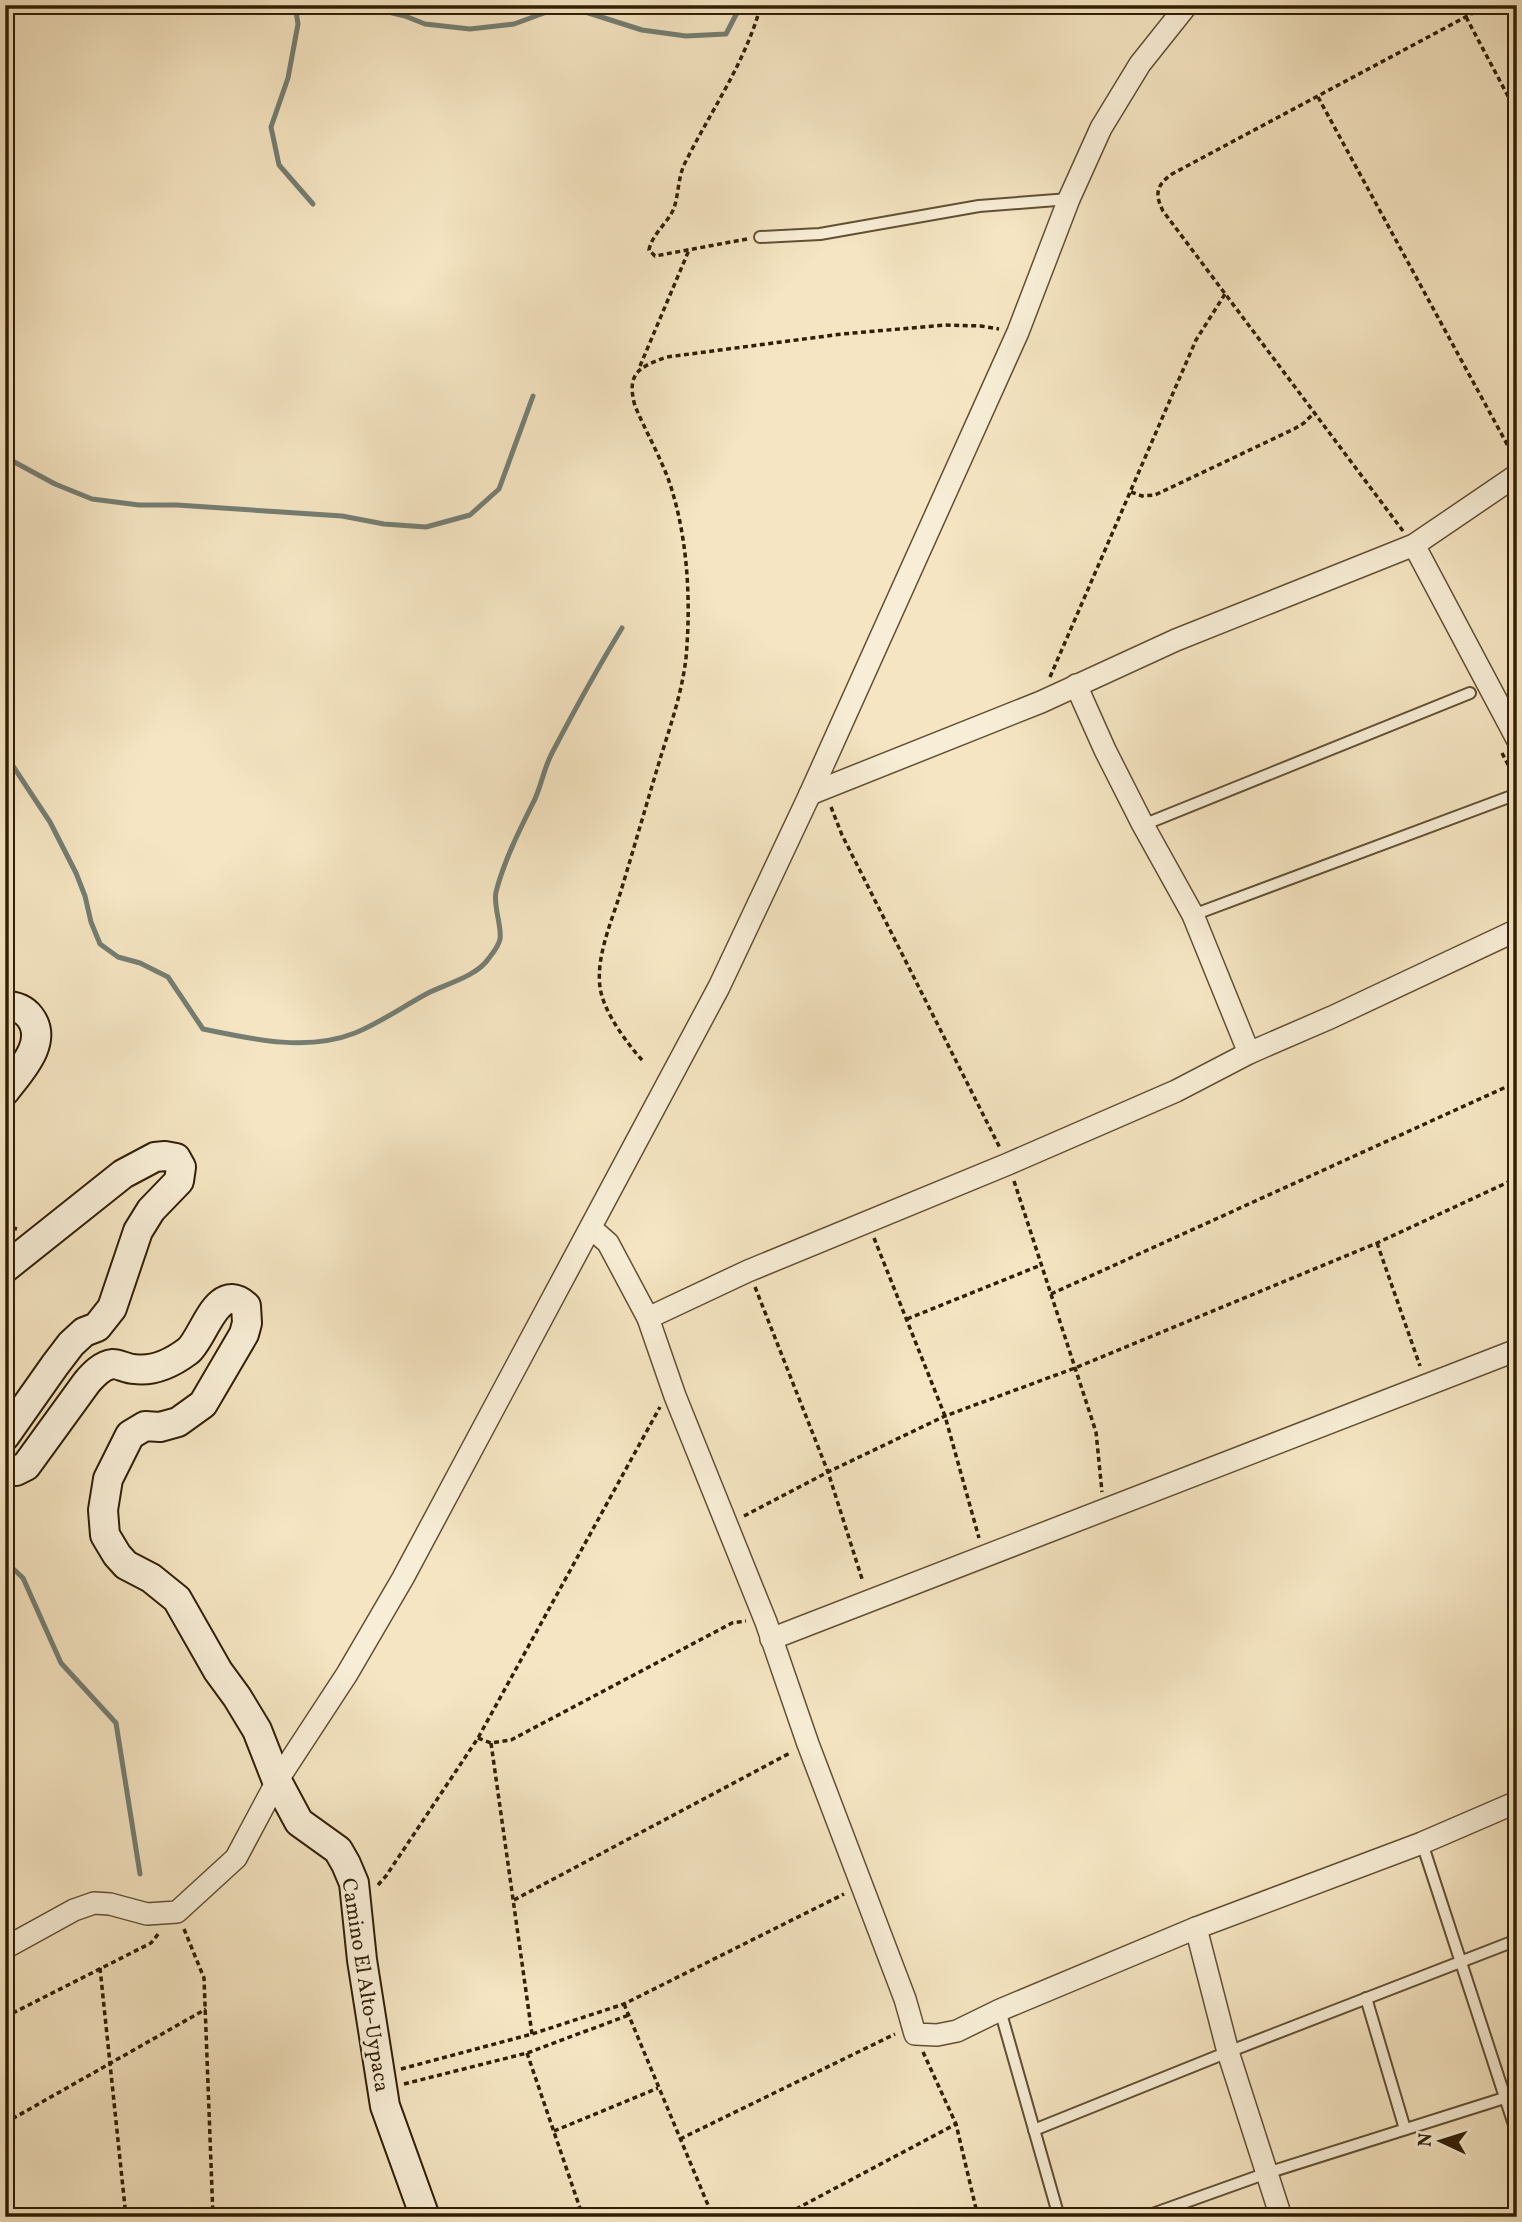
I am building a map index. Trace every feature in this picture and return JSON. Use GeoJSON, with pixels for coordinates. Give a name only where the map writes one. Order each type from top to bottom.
{"type":"FeatureCollection","features":[{"type":"Feature","properties":{"kind":"street"},"geometry":{"type":"LineString","coordinates":[[5,1948],[74,1910],[94,1903],[110,1904],[147,1914],[177,1912],[236,1858],[277,1781],[347,1674],[403,1578],[719,987],[817,792],[1018,332],[1069,199],[1101,128],[1140,64],[1187,5]]}},
{"type":"Feature","properties":{"kind":"street"},"geometry":{"type":"LineString","coordinates":[[817,792],[1041,702],[1176,640],[1414,545],[1517,475]]}},
{"type":"Feature","properties":{"kind":"street"},"geometry":{"type":"LineString","coordinates":[[1414,545],[1508,744]]}},
{"type":"Feature","properties":{"kind":"street"},"geometry":{"type":"LineString","coordinates":[[1076,685],[1143,825],[1193,915],[1249,1053]]}},
{"type":"Feature","properties":{"kind":"street"},"geometry":{"type":"LineString","coordinates":[[648,1318],[748,1270],[1009,1164],[1176,1091],[1249,1053],[1517,930]]}},
{"type":"Feature","properties":{"kind":"street"},"geometry":{"type":"LineString","coordinates":[[5,1006],[13,1006],[28,1014],[35,1024],[36,1040],[33,1050],[5,1091]]}},
{"type":"Feature","properties":{"kind":"street"},"geometry":{"type":"LineString","coordinates":[[5,1268],[123,1174],[160,1156],[176,1158],[181,1176],[176,1186],[151,1210],[138,1231],[112,1308],[97,1327],[84,1332],[71,1344],[5,1436]]}},
{"type":"Feature","properties":{"kind":"street"},"geometry":{"type":"LineString","coordinates":[[592,1228],[608,1243],[648,1318],[675,1396],[768,1631],[905,1999],[915,2034],[937,2035],[957,2031],[1000,2010],[1196,1928],[1422,1843],[1517,1802]]}},
{"type":"Feature","properties":{"kind":"street","name":"Camino El Alto-Uypaca"},"geometry":{"type":"LineString","coordinates":[[5,1468],[16,1471],[26,1466],[86,1382],[99,1370],[113,1364],[132,1370],[153,1370],[175,1360],[196,1343],[218,1305],[232,1300],[246,1306],[247,1324],[244,1334],[203,1404],[178,1422],[160,1427],[145,1426],[130,1435],[108,1479],[103,1510],[105,1535],[126,1564],[151,1578],[177,1599],[218,1671],[257,1730],[277,1781],[299,1822],[338,1850],[354,1883],[362,1960],[385,2106],[425,2217]]}},
{"type":"Feature","properties":{"kind":"street"},"geometry":{"type":"LineString","coordinates":[[768,1631],[868,1601],[1517,1350]]}},
{"type":"Feature","properties":{"kind":"street"},"geometry":{"type":"LineString","coordinates":[[1196,1928],[1228,2052],[1281,2217]]}},
{"type":"Feature","properties":{"kind":"lane"},"geometry":{"type":"LineString","coordinates":[[760,237],[820,234],[979,206],[1069,199]]}},
{"type":"Feature","properties":{"kind":"lane"},"geometry":{"type":"LineString","coordinates":[[1143,825],[1470,693]]}},
{"type":"Feature","properties":{"kind":"lane"},"geometry":{"type":"LineString","coordinates":[[1193,915],[1517,794]]}},
{"type":"Feature","properties":{"kind":"lane"},"geometry":{"type":"LineString","coordinates":[[1422,1843],[1517,2134]]}},
{"type":"Feature","properties":{"kind":"lane"},"geometry":{"type":"LineString","coordinates":[[1034,2130],[1517,1940]]}},
{"type":"Feature","properties":{"kind":"lane"},"geometry":{"type":"LineString","coordinates":[[1366,1998],[1405,2129]]}},
{"type":"Feature","properties":{"kind":"lane"},"geometry":{"type":"LineString","coordinates":[[1000,2010],[1059,2217]]}},
{"type":"Feature","properties":{"kind":"lane"},"geometry":{"type":"LineString","coordinates":[[1144,2217],[1267,2173],[1517,2094]]}},
{"type":"Feature","properties":{"kind":"path"},"geometry":{"type":"LineString","coordinates":[[760,237],[655,256],[649,250],[673,210],[684,164],[738,68],[761,5]]}},
{"type":"Feature","properties":{"kind":"path"},"geometry":{"type":"LineString","coordinates":[[1414,545],[1163,211],[1158,200],[1158,187],[1172,174],[1488,5]]}},
{"type":"Feature","properties":{"kind":"path"},"geometry":{"type":"LineString","coordinates":[[1466,16],[1517,113]]}},
{"type":"Feature","properties":{"kind":"path"},"geometry":{"type":"LineString","coordinates":[[1318,97],[1517,462]]}},
{"type":"Feature","properties":{"kind":"path"},"geometry":{"type":"LineString","coordinates":[[642,1060],[628,1044],[603,999],[599,973],[617,904],[682,690],[688,600],[682,541],[670,483],[635,406],[632,385],[689,250]]}},
{"type":"Feature","properties":{"kind":"path"},"geometry":{"type":"LineString","coordinates":[[1041,702],[1052,670],[1196,340],[1225,295]]}},
{"type":"Feature","properties":{"kind":"path"},"geometry":{"type":"LineString","coordinates":[[638,371],[642,366],[667,357],[842,334],[945,326],[981,326],[1018,332]]}},
{"type":"Feature","properties":{"kind":"path"},"geometry":{"type":"LineString","coordinates":[[1131,492],[1142,496],[1155,495],[1304,424],[1315,412]]}},
{"type":"Feature","properties":{"kind":"path"},"geometry":{"type":"LineString","coordinates":[[1508,744],[1517,781]]}},
{"type":"Feature","properties":{"kind":"path"},"geometry":{"type":"LineString","coordinates":[[817,792],[842,835],[1009,1164],[1096,1432],[1104,1510]]}},
{"type":"Feature","properties":{"kind":"path"},"geometry":{"type":"LineString","coordinates":[[1051,1293],[1517,1082]]}},
{"type":"Feature","properties":{"kind":"path"},"geometry":{"type":"LineString","coordinates":[[727,1525],[828,1472],[945,1416],[1075,1367],[1377,1242],[1517,1178]]}},
{"type":"Feature","properties":{"kind":"path"},"geometry":{"type":"LineString","coordinates":[[868,1222],[945,1416],[984,1557]]}},
{"type":"Feature","properties":{"kind":"path"},"geometry":{"type":"LineString","coordinates":[[1377,1242],[1426,1385]]}},
{"type":"Feature","properties":{"kind":"path"},"geometry":{"type":"LineString","coordinates":[[907,1319],[1042,1265]]}},
{"type":"Feature","properties":{"kind":"path"},"geometry":{"type":"LineString","coordinates":[[748,1270],[828,1472],[868,1601]]}},
{"type":"Feature","properties":{"kind":"path"},"geometry":{"type":"LineString","coordinates":[[356,1900],[368,1894],[386,1876],[478,1738],[660,1407],[675,1396]]}},
{"type":"Feature","properties":{"kind":"path"},"geometry":{"type":"LineString","coordinates":[[478,1738],[491,1743],[510,1740],[732,1622],[741,1620],[768,1631]]}},
{"type":"Feature","properties":{"kind":"path"},"geometry":{"type":"LineString","coordinates":[[491,1743],[532,2035]]}},
{"type":"Feature","properties":{"kind":"path"},"geometry":{"type":"LineString","coordinates":[[514,1900],[808,1744]]}},
{"type":"Feature","properties":{"kind":"path"},"geometry":{"type":"LineString","coordinates":[[380,2082],[624,2004],[861,1885]]}},
{"type":"Feature","properties":{"kind":"path"},"geometry":{"type":"LineString","coordinates":[[5,2017],[151,1943],[177,1912],[204,1978],[213,2217]]}},
{"type":"Feature","properties":{"kind":"path"},"geometry":{"type":"LineString","coordinates":[[100,1968],[126,2217]]}},
{"type":"Feature","properties":{"kind":"path"},"geometry":{"type":"LineString","coordinates":[[624,2004],[713,2217]]}},
{"type":"Feature","properties":{"kind":"path"},"geometry":{"type":"LineString","coordinates":[[5,2123],[206,2009]]}},
{"type":"Feature","properties":{"kind":"path"},"geometry":{"type":"LineString","coordinates":[[380,2082],[527,2053],[628,2015]]}},
{"type":"Feature","properties":{"kind":"path"},"geometry":{"type":"LineString","coordinates":[[680,2138],[891,2035],[915,2034],[956,2124],[978,2217]]}},
{"type":"Feature","properties":{"kind":"path"},"geometry":{"type":"LineString","coordinates":[[527,2053],[583,2217]]}},
{"type":"Feature","properties":{"kind":"path"},"geometry":{"type":"LineString","coordinates":[[554,2132],[659,2087]]}},
{"type":"Feature","properties":{"kind":"path"},"geometry":{"type":"LineString","coordinates":[[781,2217],[956,2124]]}},
{"type":"Feature","properties":{"kind":"waterway"},"geometry":{"type":"LineString","coordinates":[[295,5],[298,24],[288,78],[271,127],[279,165],[313,204]]}},
{"type":"Feature","properties":{"kind":"waterway"},"geometry":{"type":"LineString","coordinates":[[338,5],[344,8],[384,11],[425,24],[470,29],[514,24],[555,9],[576,9],[642,30],[686,36],[726,34],[741,5]]}},
{"type":"Feature","properties":{"kind":"waterway"},"geometry":{"type":"LineString","coordinates":[[5,457],[55,484],[92,499],[139,505],[342,516],[384,524],[426,527],[470,515],[499,489],[533,396]]}},
{"type":"Feature","properties":{"kind":"waterway"},"geometry":{"type":"LineString","coordinates":[[5,747],[7,757],[50,822],[76,873],[100,944],[118,957],[140,963],[168,977],[203,1029],[279,1042],[337,1039],[365,1029],[430,992],[470,974],[484,964],[494,951],[500,934],[496,903],[499,880],[536,797],[552,753],[622,628]]}},
{"type":"Feature","properties":{"kind":"waterway"},"geometry":{"type":"LineString","coordinates":[[5,1561],[23,1578],[61,1663],[116,1723],[140,1874]]}}]}
